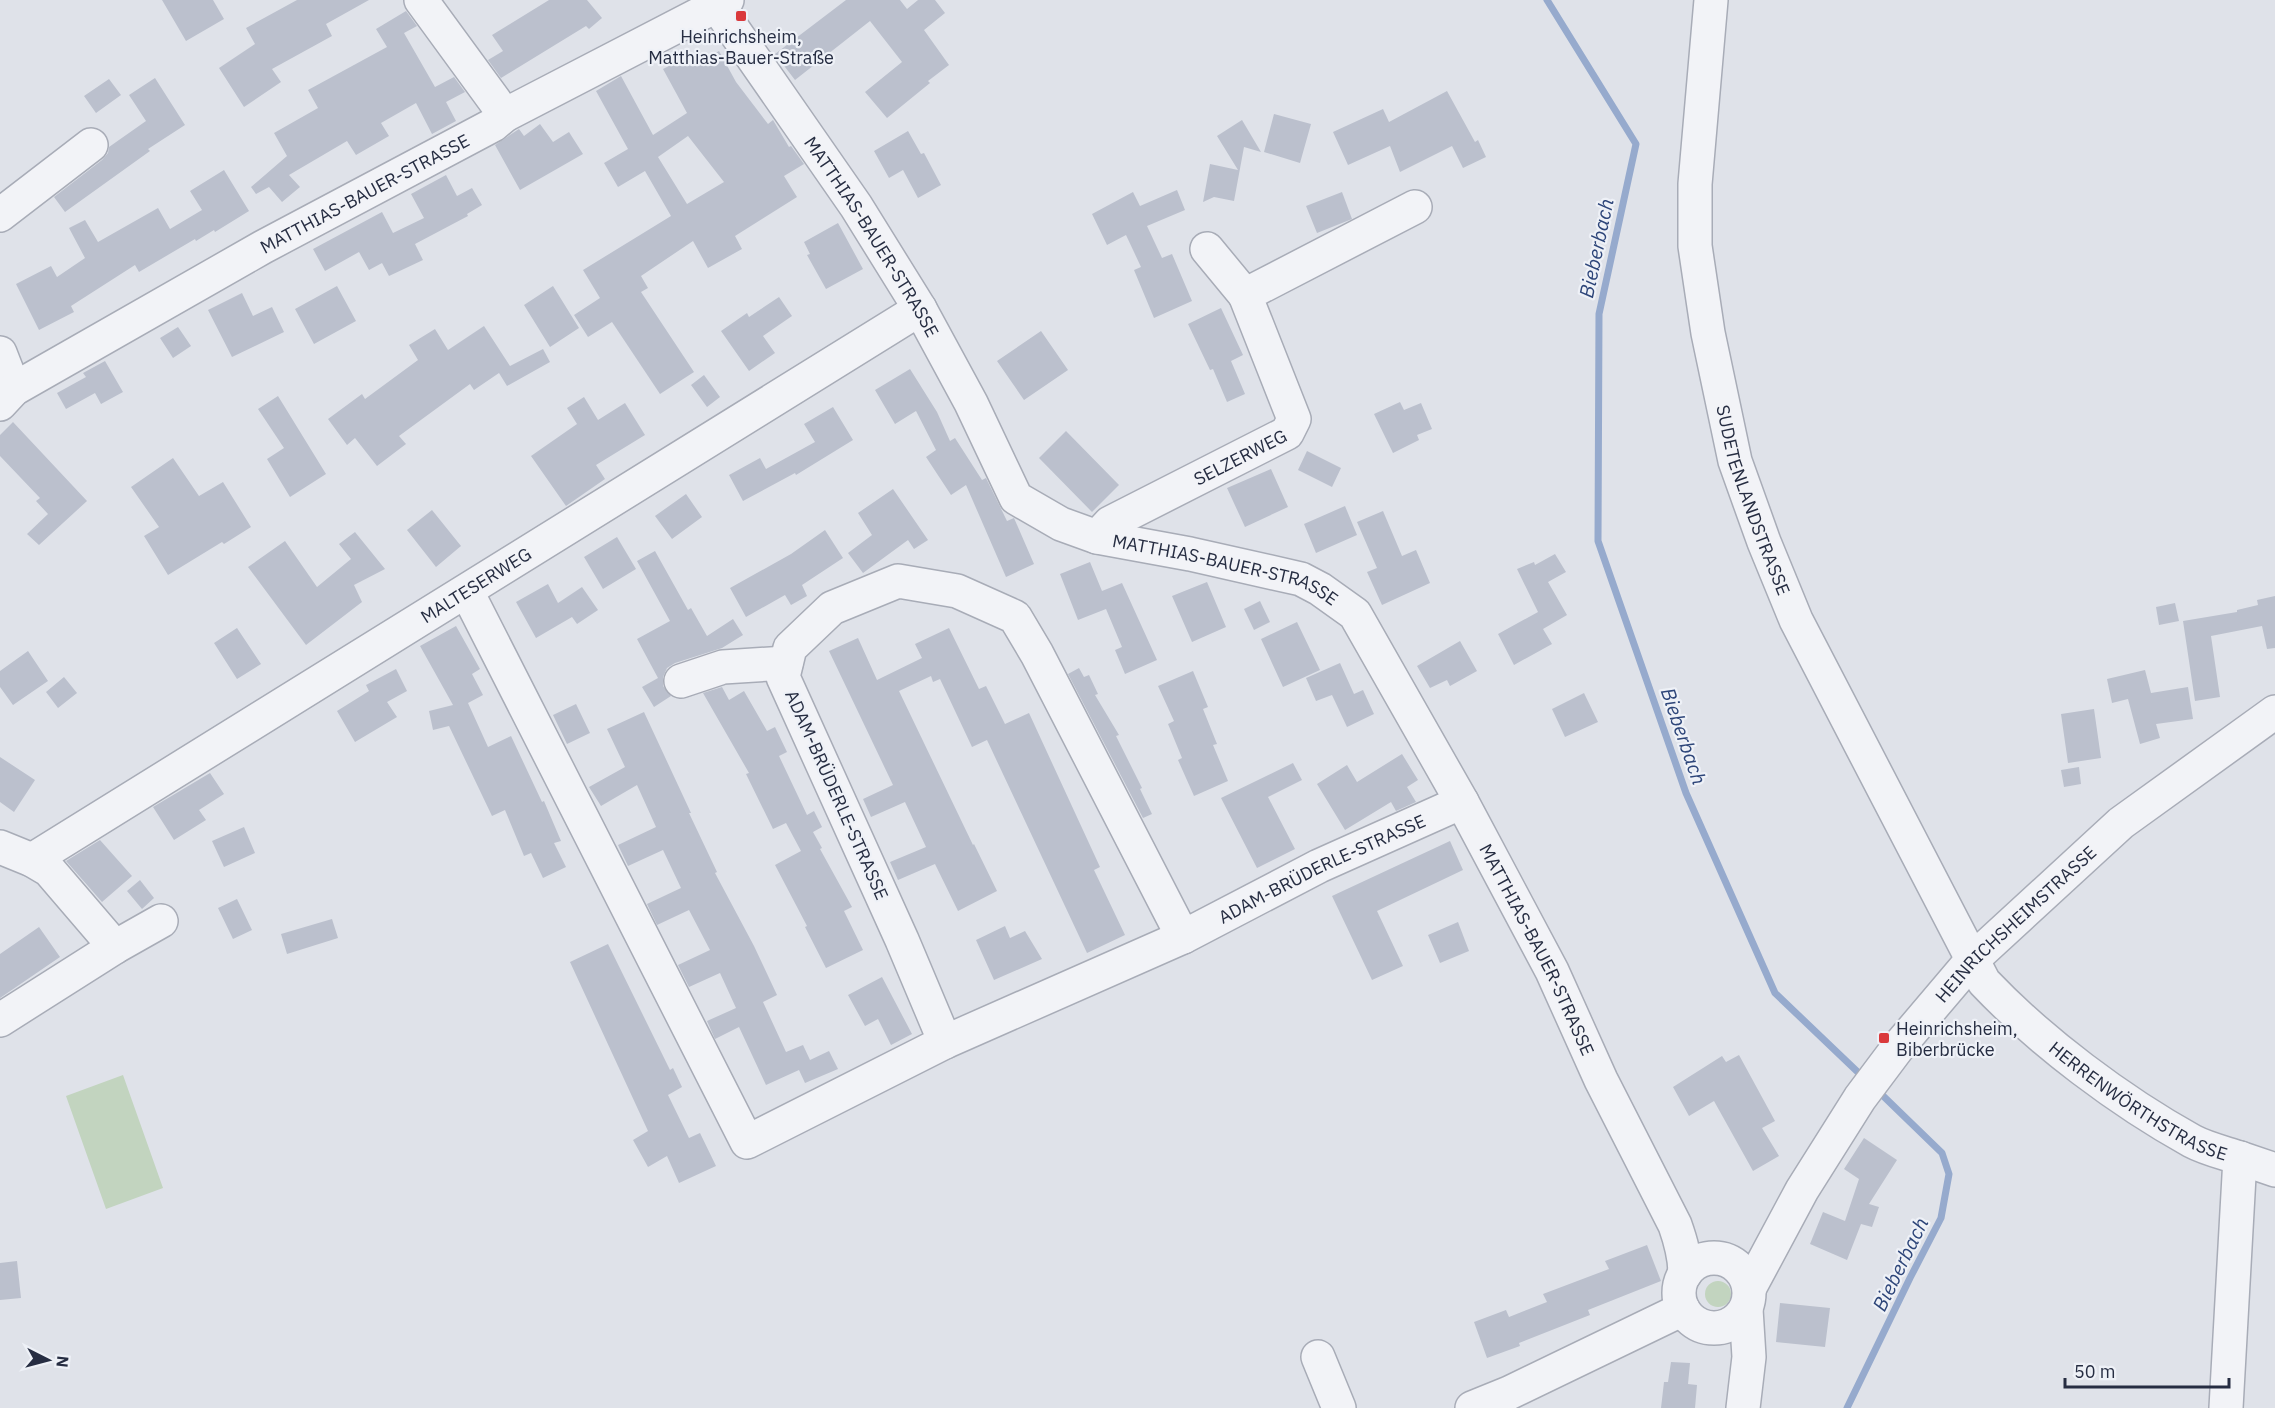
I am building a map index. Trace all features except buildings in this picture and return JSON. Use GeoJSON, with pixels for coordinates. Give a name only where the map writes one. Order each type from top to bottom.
{"type":"FeatureCollection","features":[{"type":"Feature","properties":{"kind":"street"},"geometry":{"type":"LineString","coordinates":[[421,0],[505,115]]}},
{"type":"Feature","properties":{"kind":"street","name":"SUDETENLANDSTRASSE"},"geometry":{"type":"LineString","coordinates":[[1711,0],[1695,184],[1695,246],[1708,333],[1735,460],[1764,542],[1796,620],[1972,960]]}},
{"type":"Feature","properties":{"kind":"street","name":"MATTHIAS-BAUER-STRASSE"},"geometry":{"type":"LineString","coordinates":[[0,353],[7,397],[263,247],[493,125],[505,115],[722,3],[856,206],[920,309],[971,403],[1016,498],[1061,524],[1097,537],[1190,554],[1301,579],[1320,588],[1355,614],[1462,802],[1552,971],[1606,1090],[1683,1245],[1685,1274]]}},
{"type":"Feature","properties":{"kind":"street"},"geometry":{"type":"LineString","coordinates":[[0,215],[91,145]]}},
{"type":"Feature","properties":{"kind":"street"},"geometry":{"type":"LineString","coordinates":[[1245,295],[1415,207]]}},
{"type":"Feature","properties":{"kind":"street","name":"SELZERWEG"},"geometry":{"type":"LineString","coordinates":[[1097,537],[1110,523],[1287,433],[1294,419],[1245,295],[1207,249]]}},
{"type":"Feature","properties":{"kind":"street","name":"MALTESERWEG"},"geometry":{"type":"LineString","coordinates":[[32,861],[920,309]]}},
{"type":"Feature","properties":{"kind":"street"},"geometry":{"type":"LineString","coordinates":[[681,681],[723,667],[786,663],[790,648],[831,608],[898,581],[957,591],[1014,617],[1037,654],[1183,937]]}},
{"type":"Feature","properties":{"kind":"street","name":"ADAM-BRÜDERLE-STRASSE"},"geometry":{"type":"LineString","coordinates":[[466,592],[747,1142],[945,1042],[1183,937],[1319,866],[1462,802]]}},
{"type":"Feature","properties":{"kind":"street","name":"ADAM-BRÜDERLE-STRASSE"},"geometry":{"type":"LineString","coordinates":[[786,663],[783,676],[902,940],[945,1042]]}},
{"type":"Feature","properties":{"kind":"street","name":"HEINRICHSHEIMSTRASSE"},"geometry":{"type":"LineString","coordinates":[[1709,1328],[1731,1325],[1748,1298],[1788,1216],[1860,1098],[1879,1071],[1972,960],[2121,823],[2275,712]]}},
{"type":"Feature","properties":{"kind":"street"},"geometry":{"type":"LineString","coordinates":[[0,847],[49,870],[115,947]]}},
{"type":"Feature","properties":{"kind":"street"},"geometry":{"type":"LineString","coordinates":[[0,1020],[115,947],[161,921]]}},
{"type":"Feature","properties":{"kind":"street","name":"HERRENWÖRTHSTRASSE"},"geometry":{"type":"LineString","coordinates":[[1972,960],[1984,982],[2010,1009],[2047,1041],[2129,1102],[2194,1142],[2240,1158],[2226,1408]]}},
{"type":"Feature","properties":{"kind":"street"},"geometry":{"type":"LineString","coordinates":[[2240,1158],[2275,1170]]}},
{"type":"Feature","properties":{"kind":"street","name":"MATTHIAS-BAUER-STRASSE"},"geometry":{"type":"LineString","coordinates":[[1661,1198],[1694,1239],[1722,1259]]}},
{"type":"Feature","properties":{"kind":"street","name":"HEINRICHSHEIMSTRASSE"},"geometry":{"type":"LineString","coordinates":[[1685,1274],[1698,1262],[1722,1259],[1750,1248],[1788,1216]]}},
{"type":"Feature","properties":{"kind":"street"},"geometry":{"type":"LineString","coordinates":[[1722,1259],[1739,1267],[1746,1277],[1749,1342],[1743,1404]]}},
{"type":"Feature","properties":{"kind":"street"},"geometry":{"type":"LineString","coordinates":[[1685,1274],[1680,1285],[1679,1297],[1683,1309],[1698,1325],[1709,1328],[1730,1359],[1737,1375],[1743,1404]]}},
{"type":"Feature","properties":{"kind":"street"},"geometry":{"type":"LineString","coordinates":[[1474,1408],[1683,1309]]}},
{"type":"Feature","properties":{"kind":"street"},"geometry":{"type":"LineString","coordinates":[[1318,1357],[1339,1408]]}},
{"type":"Feature","properties":{"kind":"green space"},"geometry":{"type":"Polygon","coordinates":[[[123,1075],[163,1188],[106,1209],[66,1096],[123,1075]]]}},
{"type":"Feature","properties":{"kind":"green space"},"geometry":{"type":"Polygon","coordinates":[[[1718,1281],[1727,1285],[1731,1294],[1727,1303],[1718,1307],[1709,1303],[1705,1294],[1709,1285],[1718,1281]]]}},
{"type":"Feature","properties":{"kind":"waterway","name":"Bieberbach"},"geometry":{"type":"LineString","coordinates":[[1547,0],[1636,144],[1599,314],[1598,541],[1686,793],[1775,993],[1864,1078]]}},
{"type":"Feature","properties":{"kind":"waterway","name":"Bieberbach"},"geometry":{"type":"LineString","coordinates":[[1847,1408],[1941,1218],[1949,1174],[1942,1153],[1877,1090]]}},
{"type":"Feature","properties":{"kind":"place","name":"Heinrichsheim, Matthias-Bauer-Straße"},"geometry":{"type":"Point","coordinates":[741,16]}},
{"type":"Feature","properties":{"kind":"place","name":"Heinrichsheim, Biberbrücke"},"geometry":{"type":"Point","coordinates":[1884,1038]}}]}
